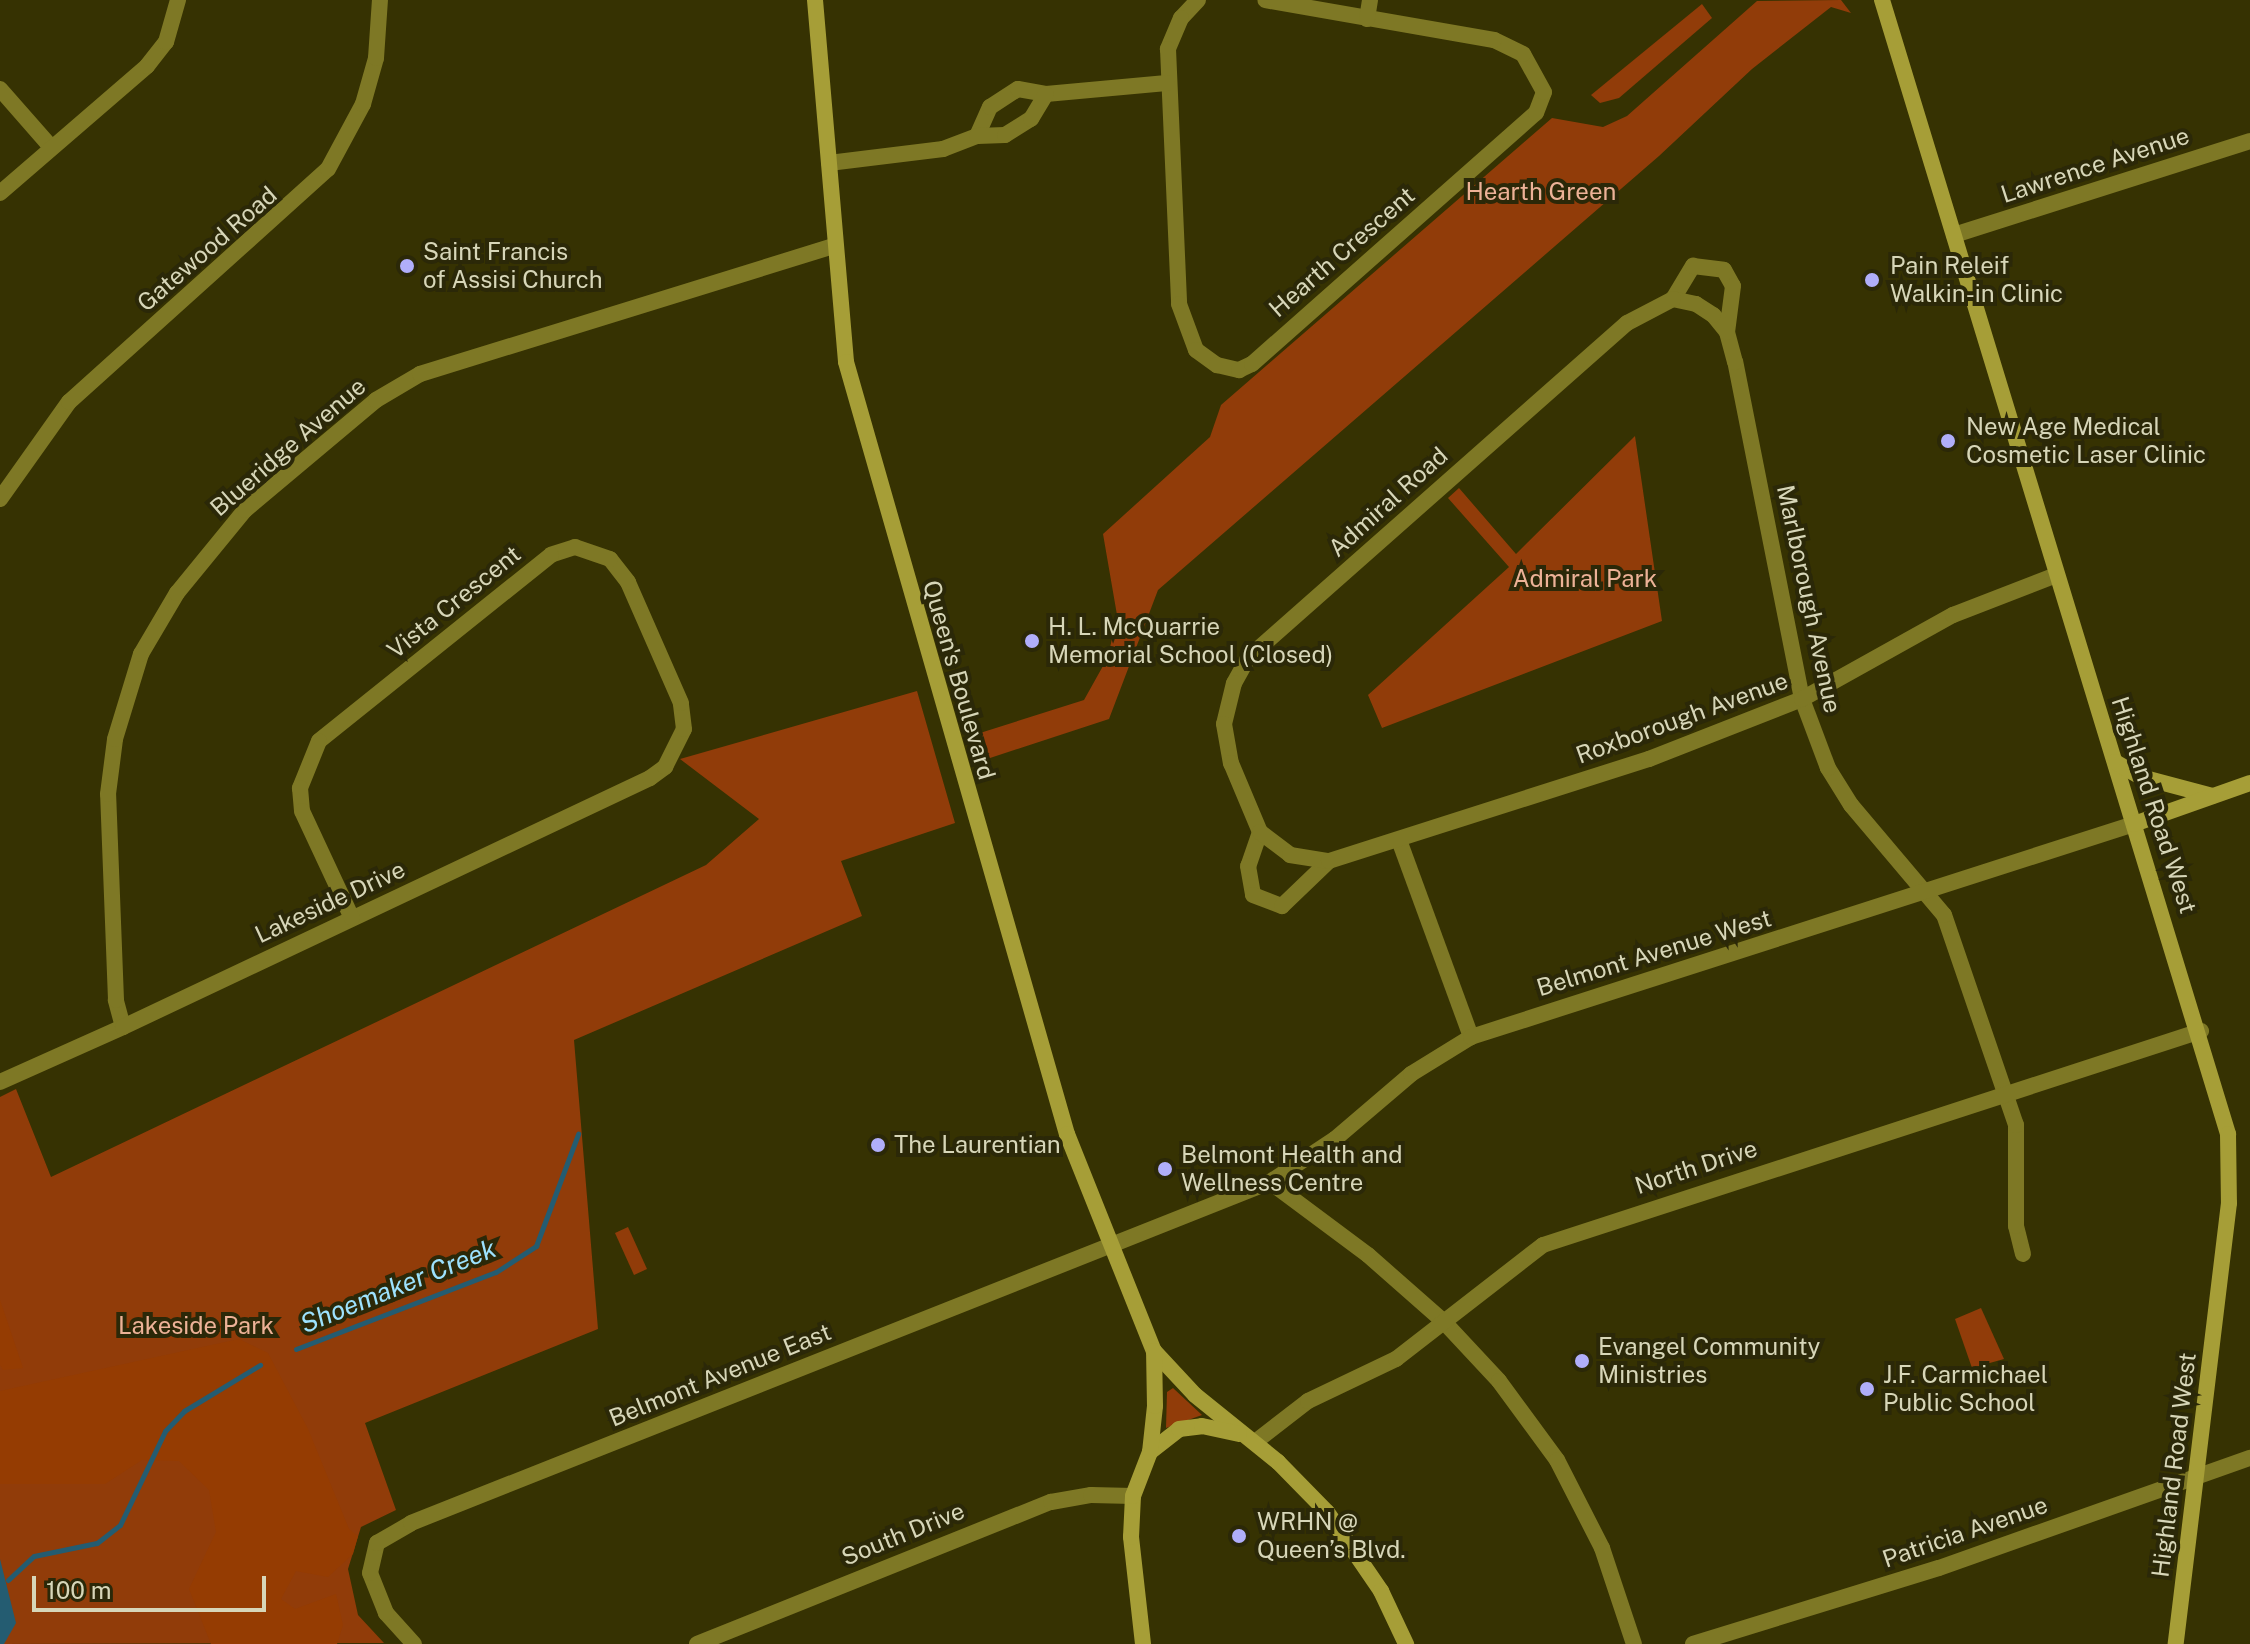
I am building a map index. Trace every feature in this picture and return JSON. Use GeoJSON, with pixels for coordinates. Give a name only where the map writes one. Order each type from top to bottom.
{"type":"FeatureCollection","features":[{"type":"Feature","properties":{"kind":"street"},"geometry":{"type":"LineString","coordinates":[[0,193],[147,66],[166,42],[178,0]]}},
{"type":"Feature","properties":{"kind":"street","name":"Gatewood Road"},"geometry":{"type":"LineString","coordinates":[[0,499],[69,402],[328,169],[363,104],[376,58],[380,0]]}},
{"type":"Feature","properties":{"kind":"street","name":"Queen's Boulevard"},"geometry":{"type":"LineString","coordinates":[[815,0],[846,362],[873,471],[1067,1134],[1154,1351],[1195,1395],[1250,1439],[1327,1512],[1381,1591],[1406,1644]]}},
{"type":"Feature","properties":{"kind":"street","name":"Hearth Crescent"},"geometry":{"type":"LineString","coordinates":[[1198,0],[1173,31],[1166,83],[1182,318],[1190,341],[1206,359],[1239,370],[1252,364],[1536,113],[1543,101],[1532,66],[1508,45],[1265,0]]}},
{"type":"Feature","properties":{"kind":"street"},"geometry":{"type":"LineString","coordinates":[[1367,19],[1370,0]]}},
{"type":"Feature","properties":{"kind":"street","name":"Highland Road West"},"geometry":{"type":"LineString","coordinates":[[1882,0],[2056,575],[2201,1031],[2228,1134],[2229,1203],[2176,1644]]}},
{"type":"Feature","properties":{"kind":"street"},"geometry":{"type":"LineString","coordinates":[[977,136],[980,120],[1002,96],[1032,88],[1046,94],[1166,83]]}},
{"type":"Feature","properties":{"kind":"street"},"geometry":{"type":"LineString","coordinates":[[0,89],[51,147]]}},
{"type":"Feature","properties":{"kind":"street"},"geometry":{"type":"LineString","coordinates":[[829,163],[943,149],[977,136],[988,138],[1021,127],[1040,109],[1046,94]]}},
{"type":"Feature","properties":{"kind":"street","name":"Lawrence Avenue"},"geometry":{"type":"LineString","coordinates":[[1954,235],[2250,141]]}},
{"type":"Feature","properties":{"kind":"street","name":"Blueridge Avenue"},"geometry":{"type":"LineString","coordinates":[[123,1027],[116,1000],[108,794],[115,739],[141,654],[177,593],[245,510],[376,400],[420,374],[834,246]]}},
{"type":"Feature","properties":{"kind":"street","name":"Marlborough Avenue"},"geometry":{"type":"LineString","coordinates":[[1727,332],[1713,315],[1696,304],[1673,299],[1693,266],[1724,270],[1733,286],[1727,332],[1802,699],[1828,768],[1851,805],[1929,893],[1944,915],[2002,1092],[2016,1125],[2016,1226],[2023,1254]]}},
{"type":"Feature","properties":{"kind":"street","name":"Admiral Road"},"geometry":{"type":"LineString","coordinates":[[1260,832],[1225,738],[1227,709],[1248,658],[1627,323],[1673,299]]}},
{"type":"Feature","properties":{"kind":"street","name":"Vista Crescent"},"geometry":{"type":"LineString","coordinates":[[352,918],[302,811],[306,765],[319,741],[551,555],[575,547],[593,550],[610,559],[628,582],[681,703],[684,729],[674,756]]}},
{"type":"Feature","properties":{"kind":"street","name":"Roxborough Avenue"},"geometry":{"type":"LineString","coordinates":[[1399,840],[1649,759],[1802,699],[1953,615],[2056,575]]}},
{"type":"Feature","properties":{"kind":"street","name":"Lakeside Drive"},"geometry":{"type":"LineString","coordinates":[[0,1082],[650,778],[674,756]]}},
{"type":"Feature","properties":{"kind":"street"},"geometry":{"type":"LineString","coordinates":[[2115,762],[2149,780],[2213,796]]}},
{"type":"Feature","properties":{"kind":"street","name":"Belmont Avenue West"},"geometry":{"type":"LineString","coordinates":[[1111,1246],[1270,1182],[1335,1139],[1411,1074],[1471,1037],[1929,893],[2250,783]]}},
{"type":"Feature","properties":{"kind":"street"},"geometry":{"type":"LineString","coordinates":[[1329,861],[1282,906],[1253,895],[1248,866],[1260,832],[1290,855],[1329,861],[1399,840],[1471,1037]]}},
{"type":"Feature","properties":{"kind":"street","name":"North Drive"},"geometry":{"type":"LineString","coordinates":[[1250,1439],[1308,1401],[1396,1359],[1445,1323],[1509,1267],[1574,1232],[2002,1092],[2201,1031]]}},
{"type":"Feature","properties":{"kind":"street"},"geometry":{"type":"LineString","coordinates":[[1270,1182],[1368,1255],[1445,1323],[1499,1381],[1557,1460],[1602,1548],[1634,1644]]}},
{"type":"Feature","properties":{"kind":"street","name":"Belmont Avenue East"},"geometry":{"type":"LineString","coordinates":[[414,1644],[386,1613],[370,1573],[377,1543],[411,1523],[1111,1246]]}},
{"type":"Feature","properties":{"kind":"street","name":"Queen's Boulevard"},"geometry":{"type":"LineString","coordinates":[[1143,1644],[1131,1537],[1133,1496],[1150,1452],[1154,1351]]}},
{"type":"Feature","properties":{"kind":"street"},"geometry":{"type":"LineString","coordinates":[[1150,1452],[1179,1429],[1202,1426],[1250,1439]]}},
{"type":"Feature","properties":{"kind":"street","name":"Patricia Avenue"},"geometry":{"type":"LineString","coordinates":[[1693,1644],[2197,1481],[2250,1458]]}},
{"type":"Feature","properties":{"kind":"street","name":"South Drive"},"geometry":{"type":"LineString","coordinates":[[697,1644],[1051,1502],[1091,1495],[1133,1496]]}},
{"type":"Feature","properties":{"kind":"green space","name":"Hearth Green"},"geometry":{"type":"Polygon","coordinates":[[[1841,0],[1851,13],[1831,7],[1752,69],[1659,156],[1158,590],[1109,719],[987,759],[980,733],[1084,700],[1108,657],[1117,615],[1103,534],[1210,437],[1221,405],[1552,118],[1603,127],[1627,116],[1757,1],[1841,0]]]}},
{"type":"Feature","properties":{"kind":"green space"},"geometry":{"type":"Polygon","coordinates":[[[1702,4],[1712,18],[1619,98],[1600,103],[1591,95],[1702,4]]]}},
{"type":"Feature","properties":{"kind":"green space","name":"Admiral Park"},"geometry":{"type":"Polygon","coordinates":[[[1635,436],[1662,621],[1382,728],[1368,695],[1509,567],[1448,498],[1459,488],[1516,554],[1635,436]]]}},
{"type":"Feature","properties":{"kind":"green space","name":"Lakeside Park"},"geometry":{"type":"Polygon","coordinates":[[[917,691],[955,823],[841,861],[862,916],[574,1040],[598,1329],[365,1423],[396,1510],[361,1527],[348,1569],[358,1615],[384,1643],[0,1644],[0,1097],[16,1089],[51,1177],[706,865],[759,819],[680,759],[917,691]]]}},
{"type":"Feature","properties":{"kind":"green space"},"geometry":{"type":"Polygon","coordinates":[[[628,1227],[647,1269],[634,1275],[615,1233],[628,1227]]]}},
{"type":"Feature","properties":{"kind":"green space"},"geometry":{"type":"Polygon","coordinates":[[[1981,1308],[2004,1359],[1972,1368],[1955,1319],[1981,1308]]]}},
{"type":"Feature","properties":{"kind":"green space"},"geometry":{"type":"Polygon","coordinates":[[[1173,1388],[1202,1415],[1166,1428],[1167,1392],[1173,1388]]]}},
{"type":"Feature","properties":{"kind":"shaded area"},"geometry":{"type":"Polygon","coordinates":[[[0,1300],[23,1368],[3,1370],[0,1365],[0,1300]]]}},
{"type":"Feature","properties":{"kind":"shaded area"},"geometry":{"type":"Polygon","coordinates":[[[239,1339],[268,1353],[308,1429],[349,1529],[358,1536],[353,1554],[328,1577],[296,1571],[281,1599],[295,1609],[336,1594],[343,1625],[337,1644],[211,1644],[189,1589],[216,1532],[209,1490],[179,1461],[142,1460],[105,1484],[0,1484],[0,1391],[239,1339]]]}},
{"type":"Feature","properties":{"kind":"water"},"geometry":{"type":"Polygon","coordinates":[[[0,1559],[16,1623],[4,1644],[0,1644],[0,1559]]]}},
{"type":"Feature","properties":{"kind":"waterway","name":"Shoemaker Creek"},"geometry":{"type":"LineString","coordinates":[[296,1349],[496,1272],[536,1246],[578,1134]]}},
{"type":"Feature","properties":{"kind":"waterway","name":"Shoemaker Creek"},"geometry":{"type":"LineString","coordinates":[[8,1580],[34,1556],[97,1543],[120,1525],[165,1431],[184,1411],[260,1365]]}},
{"type":"Feature","properties":{"kind":"place","name":"Saint Francis of Assisi Church"},"geometry":{"type":"Point","coordinates":[407,266]}},
{"type":"Feature","properties":{"kind":"place","name":"Pain Releif Walkin-in Clinic"},"geometry":{"type":"Point","coordinates":[1872,280]}},
{"type":"Feature","properties":{"kind":"place","name":"New Age Medical Cosmetic Laser Clinic"},"geometry":{"type":"Point","coordinates":[1948,441]}},
{"type":"Feature","properties":{"kind":"place","name":"H. L. McQuarrie Memorial School (Closed)"},"geometry":{"type":"Point","coordinates":[1032,641]}},
{"type":"Feature","properties":{"kind":"place","name":"The Laurentian"},"geometry":{"type":"Point","coordinates":[878,1145]}},
{"type":"Feature","properties":{"kind":"place","name":"Belmont Health and Wellness Centre"},"geometry":{"type":"Point","coordinates":[1165,1169]}},
{"type":"Feature","properties":{"kind":"place","name":"Evangel Community Ministries"},"geometry":{"type":"Point","coordinates":[1582,1361]}},
{"type":"Feature","properties":{"kind":"place","name":"J.F. Carmichael Public School"},"geometry":{"type":"Point","coordinates":[1867,1389]}},
{"type":"Feature","properties":{"kind":"place","name":"WRHN @ Queen’s Blvd."},"geometry":{"type":"Point","coordinates":[1239,1536]}}]}
